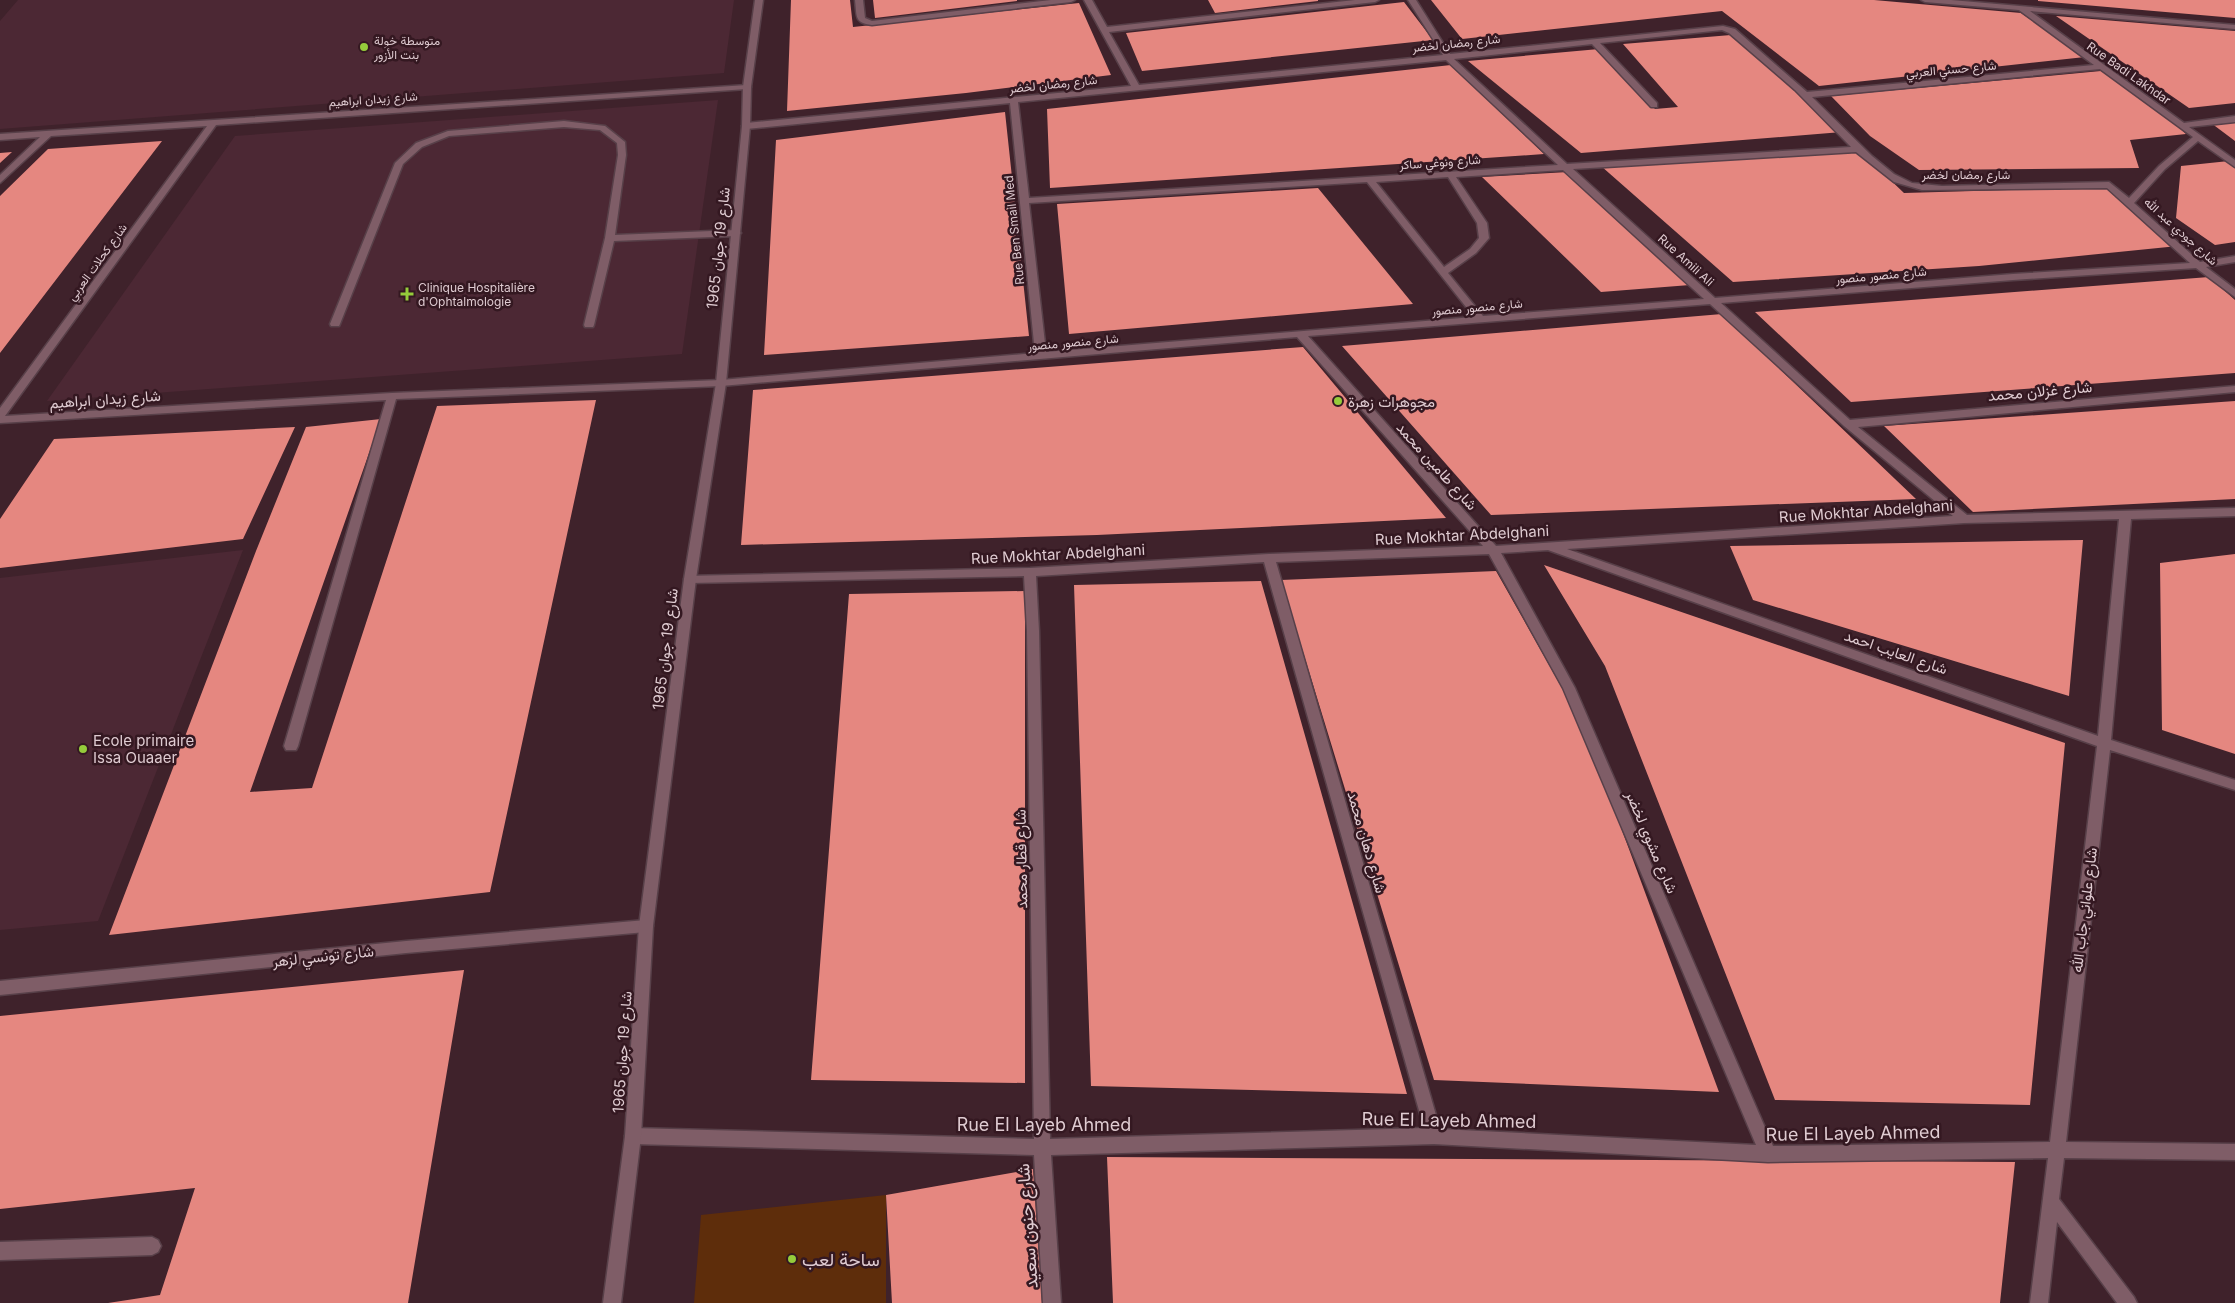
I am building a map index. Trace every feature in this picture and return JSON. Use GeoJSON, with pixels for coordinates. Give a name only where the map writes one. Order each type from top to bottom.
{"type":"FeatureCollection","features":[{"type":"Feature","properties":{"kind":"street","name":"شارع 19 جوان 1965"},"geometry":{"type":"LineString","coordinates":[[612,1303],[632,1136],[646,926],[690,579],[721,383],[746,126],[747,87],[759,0]]}},
{"type":"Feature","properties":{"kind":"street"},"geometry":{"type":"LineString","coordinates":[[859,0],[861,19],[864,22],[872,23],[1071,0]]}},
{"type":"Feature","properties":{"kind":"street"},"geometry":{"type":"LineString","coordinates":[[1088,0],[1136,87]]}},
{"type":"Feature","properties":{"kind":"street"},"geometry":{"type":"LineString","coordinates":[[1105,30],[1376,0]]}},
{"type":"Feature","properties":{"kind":"street","name":"Rue Amili Ali"},"geometry":{"type":"LineString","coordinates":[[1412,0],[1448,57],[1564,167],[1848,424],[1964,519]]}},
{"type":"Feature","properties":{"kind":"street"},"geometry":{"type":"LineString","coordinates":[[1925,0],[2235,27]]}},
{"type":"Feature","properties":{"kind":"street","name":"Rue Badi Lakhdar"},"geometry":{"type":"LineString","coordinates":[[2010,0],[2100,68],[2184,125],[2235,164]]}},
{"type":"Feature","properties":{"kind":"street","name":"شارع رمضان لخضر"},"geometry":{"type":"LineString","coordinates":[[746,126],[1014,101],[1723,28],[1728,29],[1805,95],[1859,149],[1891,177],[1905,184],[1923,189],[2111,186]]}},
{"type":"Feature","properties":{"kind":"street"},"geometry":{"type":"LineString","coordinates":[[1593,41],[1654,105]]}},
{"type":"Feature","properties":{"kind":"street","name":"شارع حسني العربي"},"geometry":{"type":"LineString","coordinates":[[1805,95],[2100,68]]}},
{"type":"Feature","properties":{"kind":"street","name":"شارع زيدان ابراهيم"},"geometry":{"type":"LineString","coordinates":[[0,137],[747,87]]}},
{"type":"Feature","properties":{"kind":"street","name":"Rue Ben Smail Med"},"geometry":{"type":"LineString","coordinates":[[1014,101],[1023,201],[1041,357]]}},
{"type":"Feature","properties":{"kind":"street"},"geometry":{"type":"LineString","coordinates":[[2184,125],[2235,119]]}},
{"type":"Feature","properties":{"kind":"street","name":"شارع كحلات العربي"},"geometry":{"type":"LineString","coordinates":[[0,416],[214,122]]}},
{"type":"Feature","properties":{"kind":"street"},"geometry":{"type":"LineString","coordinates":[[335,324],[399,163],[419,145],[448,134],[564,124],[602,128],[621,142],[622,155],[610,238],[589,325]]}},
{"type":"Feature","properties":{"kind":"street"},"geometry":{"type":"LineString","coordinates":[[0,180],[48,134]]}},
{"type":"Feature","properties":{"kind":"street"},"geometry":{"type":"LineString","coordinates":[[2130,202],[2161,166],[2198,137]]}},
{"type":"Feature","properties":{"kind":"street","name":"شارع ونوغي ساكر"},"geometry":{"type":"LineString","coordinates":[[1023,201],[1859,149]]}},
{"type":"Feature","properties":{"kind":"street"},"geometry":{"type":"LineString","coordinates":[[1443,272],[1473,251],[1484,238],[1482,223],[1450,174]]}},
{"type":"Feature","properties":{"kind":"street"},"geometry":{"type":"LineString","coordinates":[[1369,179],[1481,320]]}},
{"type":"Feature","properties":{"kind":"street","name":"شارع جودي عبد الله"},"geometry":{"type":"LineString","coordinates":[[2111,186],[2198,265],[2235,294]]}},
{"type":"Feature","properties":{"kind":"street"},"geometry":{"type":"LineString","coordinates":[[610,238],[736,233]]}},
{"type":"Feature","properties":{"kind":"street","name":"شارع منصور منصور"},"geometry":{"type":"LineString","coordinates":[[721,383],[2013,277],[2198,265],[2235,259]]}},
{"type":"Feature","properties":{"kind":"street","name":"شارع طامين محمد"},"geometry":{"type":"LineString","coordinates":[[1300,334],[1493,550]]}},
{"type":"Feature","properties":{"kind":"street","name":"شارع زيدان ابراهيم"},"geometry":{"type":"LineString","coordinates":[[0,420],[392,396],[721,383]]}},
{"type":"Feature","properties":{"kind":"street","name":"شارع غزلان محمد"},"geometry":{"type":"LineString","coordinates":[[1848,424],[2235,389]]}},
{"type":"Feature","properties":{"kind":"street"},"geometry":{"type":"LineString","coordinates":[[292,746],[392,396]]}},
{"type":"Feature","properties":{"kind":"street","name":"Rue Mokhtar Abdelghani"},"geometry":{"type":"LineString","coordinates":[[690,579],[1030,572],[1269,558],[1493,550],[1964,519],[2235,512]]}},
{"type":"Feature","properties":{"kind":"street","name":"شارع علواني جاب الله"},"geometry":{"type":"LineString","coordinates":[[2039,1303],[2104,743],[2125,516]]}},
{"type":"Feature","properties":{"kind":"street","name":"شارع العايب احمد"},"geometry":{"type":"LineString","coordinates":[[1547,546],[2104,743],[2235,785]]}},
{"type":"Feature","properties":{"kind":"street","name":"شارع مشوي لخضر"},"geometry":{"type":"LineString","coordinates":[[1493,550],[1569,688],[1768,1154]]}},
{"type":"Feature","properties":{"kind":"street","name":"شارع دهان محمد"},"geometry":{"type":"LineString","coordinates":[[1269,558],[1434,1136]]}},
{"type":"Feature","properties":{"kind":"street","name":"شارع قطار محمد"},"geometry":{"type":"LineString","coordinates":[[1030,572],[1034,631],[1042,1147]]}},
{"type":"Feature","properties":{"kind":"street","name":"شارع تونسي لزهر"},"geometry":{"type":"LineString","coordinates":[[0,988],[406,947],[646,926]]}},
{"type":"Feature","properties":{"kind":"street","name":"Rue El Layeb Ahmed"},"geometry":{"type":"LineString","coordinates":[[632,1136],[1042,1147],[1434,1136],[1768,1154],[2056,1150],[2235,1152]]}},
{"type":"Feature","properties":{"kind":"street","name":"شارع حنون سعيد"},"geometry":{"type":"LineString","coordinates":[[1042,1147],[1052,1303]]}},
{"type":"Feature","properties":{"kind":"street"},"geometry":{"type":"LineString","coordinates":[[2050,1201],[2128,1303]]}},
{"type":"Feature","properties":{"kind":"street"},"geometry":{"type":"LineString","coordinates":[[0,1251],[152,1246]]}},
{"type":"Feature","properties":{"kind":"shaded area","name":"متوسطة خولة بنت الأزور"},"geometry":{"type":"Polygon","coordinates":[[[18,0],[734,0],[724,73],[0,129],[0,21],[18,0]]]}},
{"type":"Feature","properties":{"kind":"shaded area","name":"Clinique Hospitalière d'Ophtalmologie"},"geometry":{"type":"Polygon","coordinates":[[[718,100],[682,354],[47,401],[235,136],[718,100]]]}},
{"type":"Feature","properties":{"kind":"shaded area","name":"Ecole primaire Issa Ouaaer"},"geometry":{"type":"Polygon","coordinates":[[[243,550],[98,921],[0,930],[0,578],[243,550]]]}},
{"type":"Feature","properties":{"kind":"shaded area","name":"ساحة لعب"},"geometry":{"type":"Polygon","coordinates":[[[886,1195],[886,1303],[694,1303],[701,1215],[886,1195]]]}},
{"type":"Feature","properties":{"kind":"building"},"geometry":{"type":"Polygon","coordinates":[[[791,0],[850,0],[853,27],[1079,3],[1111,75],[966,93],[787,111],[791,0]]]}},
{"type":"Feature","properties":{"kind":"building"},"geometry":{"type":"Polygon","coordinates":[[[873,0],[1017,0],[1017,1],[875,18],[873,0]]]}},
{"type":"Feature","properties":{"kind":"building"},"geometry":{"type":"Polygon","coordinates":[[[1208,0],[1318,0],[1318,1],[1215,13],[1208,0]]]}},
{"type":"Feature","properties":{"kind":"building"},"geometry":{"type":"Polygon","coordinates":[[[1431,0],[1874,0],[2021,13],[2085,57],[1819,86],[1722,11],[1462,39],[1431,0]]]}},
{"type":"Feature","properties":{"kind":"building"},"geometry":{"type":"Polygon","coordinates":[[[2235,0],[2235,18],[2038,1],[2235,0]]]}},
{"type":"Feature","properties":{"kind":"building"},"geometry":{"type":"Polygon","coordinates":[[[1404,2],[1433,40],[1142,71],[1126,33],[1404,2]]]}},
{"type":"Feature","properties":{"kind":"building"},"geometry":{"type":"Polygon","coordinates":[[[2056,16],[2235,31],[2235,103],[2189,108],[2056,16]]]}},
{"type":"Feature","properties":{"kind":"building"},"geometry":{"type":"Polygon","coordinates":[[[1731,35],[1842,132],[1581,153],[1468,61],[1599,49],[1655,109],[1678,107],[1623,44],[1731,35]]]}},
{"type":"Feature","properties":{"kind":"building"},"geometry":{"type":"Polygon","coordinates":[[[1451,65],[1544,154],[1050,188],[1047,109],[1451,65]]]}},
{"type":"Feature","properties":{"kind":"building"},"geometry":{"type":"Polygon","coordinates":[[[2101,71],[2157,107],[2186,134],[2130,140],[2139,168],[1919,170],[1870,136],[1831,96],[2101,71]]]}},
{"type":"Feature","properties":{"kind":"building"},"geometry":{"type":"Polygon","coordinates":[[[1005,112],[1029,336],[764,355],[776,140],[1005,112]]]}},
{"type":"Feature","properties":{"kind":"building"},"geometry":{"type":"Polygon","coordinates":[[[2235,121],[2235,141],[2211,123],[2235,121]]]}},
{"type":"Feature","properties":{"kind":"building"},"geometry":{"type":"Polygon","coordinates":[[[162,141],[0,353],[0,196],[48,149],[162,141]]]}},
{"type":"Feature","properties":{"kind":"building"},"geometry":{"type":"Polygon","coordinates":[[[12,152],[0,163],[0,153],[12,152]]]}},
{"type":"Feature","properties":{"kind":"building"},"geometry":{"type":"Polygon","coordinates":[[[1861,152],[1904,193],[2108,187],[2178,246],[1979,266],[1733,282],[1601,166],[1861,152]]]}},
{"type":"Feature","properties":{"kind":"building"},"geometry":{"type":"Polygon","coordinates":[[[2229,161],[2235,165],[2235,242],[2215,245],[2176,218],[2181,166],[2229,161]]]}},
{"type":"Feature","properties":{"kind":"building"},"geometry":{"type":"Polygon","coordinates":[[[1568,172],[1690,285],[1601,292],[1482,177],[1568,172]]]}},
{"type":"Feature","properties":{"kind":"building"},"geometry":{"type":"Polygon","coordinates":[[[1318,188],[1413,304],[1069,334],[1057,204],[1318,188]]]}},
{"type":"Feature","properties":{"kind":"building"},"geometry":{"type":"Polygon","coordinates":[[[2209,277],[2235,300],[2235,373],[1851,402],[1755,312],[2209,277]]]}},
{"type":"Feature","properties":{"kind":"building"},"geometry":{"type":"Polygon","coordinates":[[[1722,314],[1916,499],[1491,515],[1342,346],[1722,314]]]}},
{"type":"Feature","properties":{"kind":"building"},"geometry":{"type":"Polygon","coordinates":[[[1303,347],[1446,518],[1097,535],[741,545],[753,390],[1303,347]]]}},
{"type":"Feature","properties":{"kind":"building"},"geometry":{"type":"Polygon","coordinates":[[[596,400],[490,892],[109,935],[256,551],[306,427],[381,419],[250,792],[312,788],[437,406],[596,400]]]}},
{"type":"Feature","properties":{"kind":"building"},"geometry":{"type":"Polygon","coordinates":[[[2235,401],[2235,499],[1973,512],[1884,426],[2235,401]]]}},
{"type":"Feature","properties":{"kind":"building"},"geometry":{"type":"Polygon","coordinates":[[[295,427],[243,539],[0,568],[0,519],[54,439],[295,427]]]}},
{"type":"Feature","properties":{"kind":"building"},"geometry":{"type":"Polygon","coordinates":[[[2083,540],[2069,696],[1753,600],[1730,546],[2083,540]]]}},
{"type":"Feature","properties":{"kind":"building"},"geometry":{"type":"Polygon","coordinates":[[[2235,554],[2235,754],[2162,730],[2160,563],[2235,554]]]}},
{"type":"Feature","properties":{"kind":"building"},"geometry":{"type":"Polygon","coordinates":[[[1544,565],[2065,743],[2030,1105],[1775,1100],[1605,666],[1544,565]]]}},
{"type":"Feature","properties":{"kind":"building"},"geometry":{"type":"Polygon","coordinates":[[[1496,571],[1583,725],[1719,1092],[1434,1080],[1281,580],[1496,571]]]}},
{"type":"Feature","properties":{"kind":"building"},"geometry":{"type":"Polygon","coordinates":[[[1261,581],[1407,1094],[1091,1086],[1074,585],[1261,581]]]}},
{"type":"Feature","properties":{"kind":"building"},"geometry":{"type":"Polygon","coordinates":[[[1025,591],[1025,1083],[811,1080],[849,594],[1025,591]]]}},
{"type":"Feature","properties":{"kind":"building"},"geometry":{"type":"Polygon","coordinates":[[[464,970],[408,1303],[108,1303],[160,1295],[195,1188],[0,1209],[0,1016],[464,970]]]}},
{"type":"Feature","properties":{"kind":"building"},"geometry":{"type":"Polygon","coordinates":[[[1107,1157],[2015,1162],[2000,1303],[1113,1303],[1107,1157]]]}},
{"type":"Feature","properties":{"kind":"building"},"geometry":{"type":"Polygon","coordinates":[[[1033,1169],[1042,1303],[892,1303],[886,1195],[1033,1169]]]}},
{"type":"Feature","properties":{"kind":"place","name":"متوسطة خولة بنت الأزور"},"geometry":{"type":"Point","coordinates":[364,47]}},
{"type":"Feature","properties":{"kind":"place","name":"Clinique Hospitalière d'Ophtalmologie"},"geometry":{"type":"Point","coordinates":[407,294]}},
{"type":"Feature","properties":{"kind":"place","name":"مجوهرات زهرة"},"geometry":{"type":"Point","coordinates":[1338,401]}},
{"type":"Feature","properties":{"kind":"place","name":"Ecole primaire Issa Ouaaer"},"geometry":{"type":"Point","coordinates":[83,749]}},
{"type":"Feature","properties":{"kind":"place","name":"ساحة لعب"},"geometry":{"type":"Point","coordinates":[792,1259]}}]}
